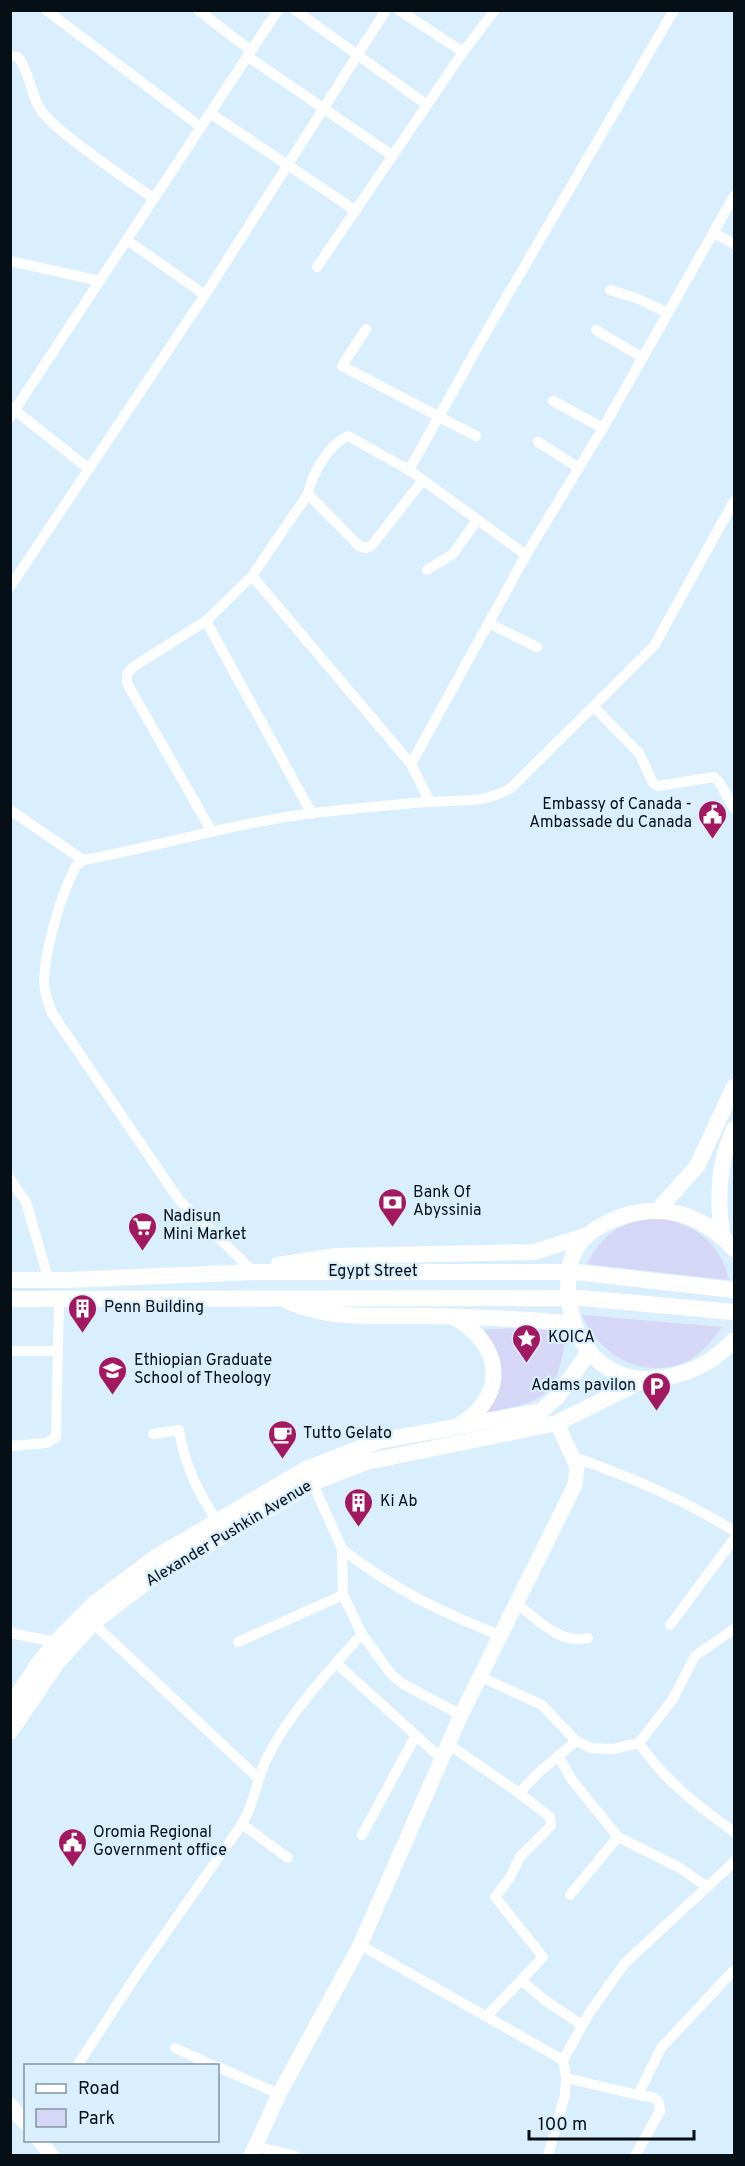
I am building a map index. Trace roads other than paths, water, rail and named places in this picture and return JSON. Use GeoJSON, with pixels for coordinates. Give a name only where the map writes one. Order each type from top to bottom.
{"type":"FeatureCollection","features":[{"type":"Feature","properties":{"kind":"main road"},"geometry":{"type":"LineString","coordinates":[[658,1210],[697,1166],[735,1087]]}},
{"type":"Feature","properties":{"kind":"main road"},"geometry":{"type":"LineString","coordinates":[[722,1235],[718,1194],[723,1161],[733,1132]]}},
{"type":"Feature","properties":{"kind":"main road"},"geometry":{"type":"LineString","coordinates":[[733,1132],[735,1158]]}},
{"type":"Feature","properties":{"kind":"main road"},"geometry":{"type":"LineString","coordinates":[[257,1272],[285,1263],[336,1256],[534,1252],[567,1244],[631,1213],[658,1210],[681,1213],[703,1222],[722,1235],[735,1248]]}},
{"type":"Feature","properties":{"kind":"main road"},"geometry":{"type":"LineString","coordinates":[[589,1234],[576,1249],[571,1261],[567,1285],[572,1317],[580,1340],[589,1352],[615,1372],[641,1381],[659,1379],[703,1366],[735,1341]]}},
{"type":"Feature","properties":{"kind":"main road","name":"Egypt Street"},"geometry":{"type":"LineString","coordinates":[[10,1280],[49,1281],[257,1272],[575,1272],[735,1290]]}},
{"type":"Feature","properties":{"kind":"main road"},"geometry":{"type":"LineString","coordinates":[[277,1297],[303,1308],[367,1318],[534,1320],[572,1317]]}},
{"type":"Feature","properties":{"kind":"main road","name":"Egypt Street"},"geometry":{"type":"LineString","coordinates":[[10,1299],[59,1301],[277,1297],[581,1298],[735,1312]]}},
{"type":"Feature","properties":{"kind":"main road"},"geometry":{"type":"LineString","coordinates":[[455,1318],[482,1338],[491,1353],[493,1365],[493,1387],[482,1407],[459,1425]]}},
{"type":"Feature","properties":{"kind":"main road","name":"Alexander Pushkin Avenue"},"geometry":{"type":"LineString","coordinates":[[10,1732],[56,1664],[93,1623],[147,1573],[217,1521],[379,1441],[459,1425],[523,1417],[541,1411],[557,1397],[589,1352]]}},
{"type":"Feature","properties":{"kind":"main road","name":"Alexander Pushkin Avenue"},"geometry":{"type":"LineString","coordinates":[[10,1707],[38,1664],[56,1642],[96,1602],[310,1475],[557,1423],[641,1381]]}},
{"type":"Feature","properties":{"kind":"street"},"geometry":{"type":"LineString","coordinates":[[46,10],[201,127]]}},
{"type":"Feature","properties":{"kind":"street"},"geometry":{"type":"LineString","coordinates":[[198,10],[249,53],[393,156]]}},
{"type":"Feature","properties":{"kind":"street"},"geometry":{"type":"LineString","coordinates":[[89,469],[12,411],[278,10]]}},
{"type":"Feature","properties":{"kind":"street"},"geometry":{"type":"LineString","coordinates":[[295,10],[427,105]]}},
{"type":"Feature","properties":{"kind":"street"},"geometry":{"type":"LineString","coordinates":[[10,587],[206,295],[287,163],[386,10]]}},
{"type":"Feature","properties":{"kind":"street"},"geometry":{"type":"LineString","coordinates":[[399,10],[463,52]]}},
{"type":"Feature","properties":{"kind":"street"},"geometry":{"type":"LineString","coordinates":[[317,267],[463,52],[495,10]]}},
{"type":"Feature","properties":{"kind":"street"},"geometry":{"type":"LineString","coordinates":[[409,470],[675,10]]}},
{"type":"Feature","properties":{"kind":"street"},"geometry":{"type":"LineString","coordinates":[[10,55],[18,57],[27,68],[39,108],[55,125],[154,199]]}},
{"type":"Feature","properties":{"kind":"street"},"geometry":{"type":"LineString","coordinates":[[210,113],[356,211]]}},
{"type":"Feature","properties":{"kind":"street"},"geometry":{"type":"LineString","coordinates":[[411,764],[526,555],[603,428],[735,196]]}},
{"type":"Feature","properties":{"kind":"street"},"geometry":{"type":"LineString","coordinates":[[714,233],[735,244]]}},
{"type":"Feature","properties":{"kind":"street"},"geometry":{"type":"LineString","coordinates":[[127,240],[206,295]]}},
{"type":"Feature","properties":{"kind":"street"},"geometry":{"type":"LineString","coordinates":[[10,261],[100,281]]}},
{"type":"Feature","properties":{"kind":"street"},"geometry":{"type":"LineString","coordinates":[[610,290],[636,298],[668,314]]}},
{"type":"Feature","properties":{"kind":"street"},"geometry":{"type":"LineString","coordinates":[[366,329],[342,366],[476,436]]}},
{"type":"Feature","properties":{"kind":"street"},"geometry":{"type":"LineString","coordinates":[[596,330],[643,358]]}},
{"type":"Feature","properties":{"kind":"street"},"geometry":{"type":"LineString","coordinates":[[553,401],[603,428]]}},
{"type":"Feature","properties":{"kind":"street"},"geometry":{"type":"LineString","coordinates":[[212,832],[127,683],[127,674],[133,667],[206,621],[252,576],[308,494],[311,481],[325,457],[342,439],[348,436],[409,470],[526,555]]}},
{"type":"Feature","properties":{"kind":"street"},"geometry":{"type":"LineString","coordinates":[[538,442],[579,468]]}},
{"type":"Feature","properties":{"kind":"street"},"geometry":{"type":"LineString","coordinates":[[308,494],[359,546],[366,548],[372,545],[423,480]]}},
{"type":"Feature","properties":{"kind":"street"},"geometry":{"type":"LineString","coordinates":[[257,1272],[179,1200],[52,1013],[45,995],[44,980],[54,930],[71,876],[83,860],[212,832],[312,813],[430,802],[485,801],[511,788],[654,646],[734,504]]}},
{"type":"Feature","properties":{"kind":"street"},"geometry":{"type":"LineString","coordinates":[[428,570],[453,554],[477,520]]}},
{"type":"Feature","properties":{"kind":"street"},"geometry":{"type":"LineString","coordinates":[[252,576],[411,764],[430,802]]}},
{"type":"Feature","properties":{"kind":"street"},"geometry":{"type":"LineString","coordinates":[[206,621],[312,813]]}},
{"type":"Feature","properties":{"kind":"street"},"geometry":{"type":"LineString","coordinates":[[490,624],[537,647]]}},
{"type":"Feature","properties":{"kind":"street"},"geometry":{"type":"LineString","coordinates":[[593,706],[639,753],[652,783],[658,786],[714,777],[720,782],[735,808]]}},
{"type":"Feature","properties":{"kind":"street"},"geometry":{"type":"LineString","coordinates":[[10,810],[83,860]]}},
{"type":"Feature","properties":{"kind":"street"},"geometry":{"type":"LineString","coordinates":[[10,1179],[26,1202],[49,1281]]}},
{"type":"Feature","properties":{"kind":"street"},"geometry":{"type":"LineString","coordinates":[[10,1446],[47,1443],[56,1437],[59,1301]]}},
{"type":"Feature","properties":{"kind":"street"},"geometry":{"type":"LineString","coordinates":[[10,1350],[58,1351]]}},
{"type":"Feature","properties":{"kind":"street"},"geometry":{"type":"LineString","coordinates":[[295,2156],[253,2151],[279,2094],[360,1946],[461,1715],[574,1485],[577,1475],[574,1457],[557,1423]]}},
{"type":"Feature","properties":{"kind":"street"},"geometry":{"type":"LineString","coordinates":[[153,1434],[179,1430],[183,1457],[202,1498],[217,1521]]}},
{"type":"Feature","properties":{"kind":"street"},"geometry":{"type":"LineString","coordinates":[[574,1457],[631,1477],[693,1505],[735,1531]]}},
{"type":"Feature","properties":{"kind":"street"},"geometry":{"type":"LineString","coordinates":[[310,1475],[342,1549],[343,1595],[362,1634],[391,1674],[403,1684],[461,1715]]}},
{"type":"Feature","properties":{"kind":"street"},"geometry":{"type":"LineString","coordinates":[[670,1625],[735,1539]]}},
{"type":"Feature","properties":{"kind":"street"},"geometry":{"type":"LineString","coordinates":[[342,1549],[377,1576],[435,1609],[499,1635]]}},
{"type":"Feature","properties":{"kind":"street"},"geometry":{"type":"LineString","coordinates":[[238,1642],[343,1595]]}},
{"type":"Feature","properties":{"kind":"street"},"geometry":{"type":"LineString","coordinates":[[516,1603],[557,1634],[577,1641],[588,1638]]}},
{"type":"Feature","properties":{"kind":"street"},"geometry":{"type":"LineString","coordinates":[[93,1623],[258,1779]]}},
{"type":"Feature","properties":{"kind":"street"},"geometry":{"type":"LineString","coordinates":[[481,1677],[542,1705],[576,1741],[602,1749],[639,1743],[673,1698],[694,1656],[735,1629]]}},
{"type":"Feature","properties":{"kind":"street"},"geometry":{"type":"LineString","coordinates":[[10,1633],[56,1642]]}},
{"type":"Feature","properties":{"kind":"street"},"geometry":{"type":"LineString","coordinates":[[78,2064],[137,1974],[253,1807],[258,1779],[281,1734],[336,1663],[362,1634]]}},
{"type":"Feature","properties":{"kind":"street"},"geometry":{"type":"LineString","coordinates":[[336,1663],[415,1737],[442,1759]]}},
{"type":"Feature","properties":{"kind":"street"},"geometry":{"type":"LineString","coordinates":[[362,1835],[415,1737]]}},
{"type":"Feature","properties":{"kind":"street"},"geometry":{"type":"LineString","coordinates":[[519,1793],[576,1741]]}},
{"type":"Feature","properties":{"kind":"street"},"geometry":{"type":"LineString","coordinates":[[639,1743],[665,1776],[696,1805],[735,1832]]}},
{"type":"Feature","properties":{"kind":"street"},"geometry":{"type":"LineString","coordinates":[[448,1744],[519,1793],[550,1817],[552,1822],[551,1826],[519,1857],[509,1879],[495,1896],[543,1957],[523,1982],[488,2015]]}},
{"type":"Feature","properties":{"kind":"street"},"geometry":{"type":"LineString","coordinates":[[558,1756],[572,1780],[618,1837],[680,1868],[707,1887]]}},
{"type":"Feature","properties":{"kind":"street"},"geometry":{"type":"LineString","coordinates":[[242,1824],[288,1858]]}},
{"type":"Feature","properties":{"kind":"street"},"geometry":{"type":"LineString","coordinates":[[570,1895],[618,1837]]}},
{"type":"Feature","properties":{"kind":"street"},"geometry":{"type":"LineString","coordinates":[[548,2156],[565,2095],[566,2078],[563,2060],[582,2025],[625,1963],[735,1862]]}},
{"type":"Feature","properties":{"kind":"street"},"geometry":{"type":"LineString","coordinates":[[360,1946],[488,2015],[563,2060]]}},
{"type":"Feature","properties":{"kind":"street"},"geometry":{"type":"LineString","coordinates":[[638,2096],[661,2048],[735,1970]]}},
{"type":"Feature","properties":{"kind":"street"},"geometry":{"type":"LineString","coordinates":[[523,1982],[546,2001],[582,2025]]}},
{"type":"Feature","properties":{"kind":"street"},"geometry":{"type":"LineString","coordinates":[[175,2048],[211,2064]]}},
{"type":"Feature","properties":{"kind":"street"},"geometry":{"type":"LineString","coordinates":[[219,2067],[279,2094]]}},
{"type":"Feature","properties":{"kind":"street"},"geometry":{"type":"LineString","coordinates":[[566,2078],[655,2098],[659,2103],[660,2111],[635,2156]]}},
{"type":"Feature","properties":{"kind":"street"},"geometry":{"type":"LineString","coordinates":[[10,2105],[24,2122]]}},
{"type":"Feature","properties":{"kind":"street"},"geometry":{"type":"LineString","coordinates":[[41,2142],[52,2156]]}},
{"type":"Feature","properties":{"kind":"place","name":"Embassy of Canada - Ambassade du Canada"},"geometry":{"type":"Point","coordinates":[713,840]}},
{"type":"Feature","properties":{"kind":"place","name":"Bank Of Abyssinia"},"geometry":{"type":"Point","coordinates":[392,1228]}},
{"type":"Feature","properties":{"kind":"place","name":"Nadisun Mini Market"},"geometry":{"type":"Point","coordinates":[142,1252]}},
{"type":"Feature","properties":{"kind":"place","name":"Penn Building"},"geometry":{"type":"Point","coordinates":[83,1334]}},
{"type":"Feature","properties":{"kind":"place","name":"KOICA"},"geometry":{"type":"Point","coordinates":[527,1364]}},
{"type":"Feature","properties":{"kind":"place","name":"Ethiopian Graduate School of Theology"},"geometry":{"type":"Point","coordinates":[113,1396]}},
{"type":"Feature","properties":{"kind":"place","name":"Adams pavilon"},"geometry":{"type":"Point","coordinates":[657,1412]}},
{"type":"Feature","properties":{"kind":"place","name":"Tutto Gelato"},"geometry":{"type":"Point","coordinates":[282,1460]}},
{"type":"Feature","properties":{"kind":"place","name":"Ki Ab"},"geometry":{"type":"Point","coordinates":[359,1528]}},
{"type":"Feature","properties":{"kind":"place","name":"Oromia Regional Government office"},"geometry":{"type":"Point","coordinates":[72,1868]}}]}
